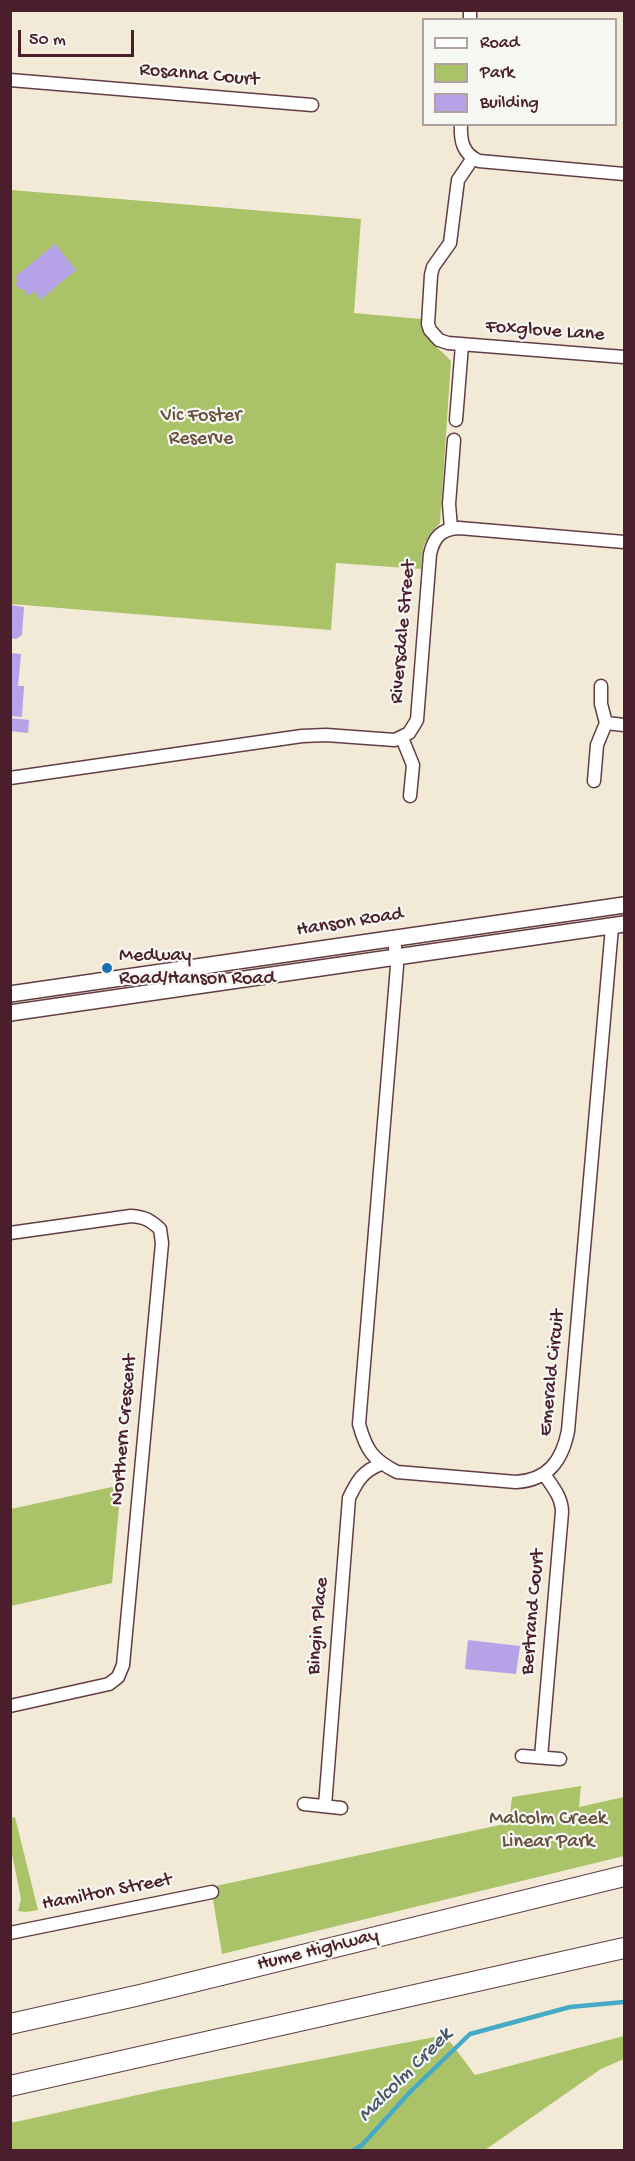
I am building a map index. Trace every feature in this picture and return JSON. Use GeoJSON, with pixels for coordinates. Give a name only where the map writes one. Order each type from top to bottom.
{"type":"FeatureCollection","features":[{"type":"Feature","properties":{"kind":"highway","name":"Hume Highway"},"geometry":{"type":"LineString","coordinates":[[10,2024],[140,1995],[624,1876]]}},
{"type":"Feature","properties":{"kind":"highway"},"geometry":{"type":"LineString","coordinates":[[10,2086],[624,1948]]}},
{"type":"Feature","properties":{"kind":"street","name":"Rosanna Court"},"geometry":{"type":"LineString","coordinates":[[10,80],[312,105]]}},
{"type":"Feature","properties":{"kind":"street"},"geometry":{"type":"LineString","coordinates":[[461,126],[462,143],[466,152],[473,159],[489,163],[624,174]]}},
{"type":"Feature","properties":{"kind":"street","name":"Foxglove Lane"},"geometry":{"type":"LineString","coordinates":[[473,159],[458,180],[450,243],[433,267],[427,317],[430,330],[439,340],[462,345],[624,357]]}},
{"type":"Feature","properties":{"kind":"street","name":"Foxglove Lane"},"geometry":{"type":"LineString","coordinates":[[456,420],[462,345]]}},
{"type":"Feature","properties":{"kind":"street"},"geometry":{"type":"LineString","coordinates":[[454,440],[449,504],[451,528],[624,542]]}},
{"type":"Feature","properties":{"kind":"street","name":"Riversdale Street"},"geometry":{"type":"LineString","coordinates":[[402,738],[409,733],[417,720],[430,554],[435,538],[451,528]]}},
{"type":"Feature","properties":{"kind":"street"},"geometry":{"type":"LineString","coordinates":[[594,781],[597,745],[606,723],[601,704],[601,686]]}},
{"type":"Feature","properties":{"kind":"street"},"geometry":{"type":"LineString","coordinates":[[606,723],[624,725]]}},
{"type":"Feature","properties":{"kind":"street"},"geometry":{"type":"LineString","coordinates":[[10,778],[302,736],[326,735],[386,741],[402,738],[412,765],[410,796]]}},
{"type":"Feature","properties":{"kind":"street"},"geometry":{"type":"LineString","coordinates":[[618,905],[618,926]]}},
{"type":"Feature","properties":{"kind":"street","name":"Hanson Road"},"geometry":{"type":"LineString","coordinates":[[10,994],[618,905]]}},
{"type":"Feature","properties":{"kind":"street","name":"Hanson Road"},"geometry":{"type":"LineString","coordinates":[[10,1013],[618,926]]}},
{"type":"Feature","properties":{"kind":"street","name":"Emerald Circuit"},"geometry":{"type":"LineString","coordinates":[[544,1474],[561,1456],[568,1431],[618,926]]}},
{"type":"Feature","properties":{"kind":"street"},"geometry":{"type":"LineString","coordinates":[[394,938],[397,957],[359,1424],[365,1446],[381,1464],[397,1472],[516,1482],[533,1480],[544,1474]]}},
{"type":"Feature","properties":{"kind":"street","name":"Northern Crescent"},"geometry":{"type":"LineString","coordinates":[[10,1233],[131,1216],[148,1218],[152,1221],[160,1229],[162,1243],[123,1665],[118,1677],[109,1684],[10,1706]]}},
{"type":"Feature","properties":{"kind":"street","name":"Bingin Place"},"geometry":{"type":"LineString","coordinates":[[324,1806],[349,1498],[357,1481],[368,1469],[381,1464]]}},
{"type":"Feature","properties":{"kind":"street","name":"Bertrand Court"},"geometry":{"type":"LineString","coordinates":[[541,1757],[562,1512],[562,1504],[544,1474]]}},
{"type":"Feature","properties":{"kind":"street"},"geometry":{"type":"LineString","coordinates":[[522,1756],[560,1759]]}},
{"type":"Feature","properties":{"kind":"street"},"geometry":{"type":"LineString","coordinates":[[304,1804],[341,1808]]}},
{"type":"Feature","properties":{"kind":"street","name":"Hamilton Street"},"geometry":{"type":"LineString","coordinates":[[10,1933],[212,1892]]}},
{"type":"Feature","properties":{"kind":"green space","name":"Vic Foster Reserve"},"geometry":{"type":"Polygon","coordinates":[[[11,190],[361,219],[354,313],[421,319],[429,339],[451,361],[440,523],[425,543],[421,569],[336,563],[331,630],[11,604],[11,190]]]}},
{"type":"Feature","properties":{"kind":"green space"},"geometry":{"type":"Polygon","coordinates":[[[121,1485],[112,1583],[11,1606],[11,1509],[121,1485]]]}},
{"type":"Feature","properties":{"kind":"green space","name":"Malcolm Creek Linear Park"},"geometry":{"type":"Polygon","coordinates":[[[581,1786],[579,1807],[624,1797],[624,1856],[222,1954],[211,1887],[509,1823],[512,1797],[581,1786]]]}},
{"type":"Feature","properties":{"kind":"green space"},"geometry":{"type":"Polygon","coordinates":[[[15,1817],[38,1910],[18,1911],[21,1899],[11,1849],[11,1818],[15,1817]]]}},
{"type":"Feature","properties":{"kind":"green space"},"geometry":{"type":"Polygon","coordinates":[[[445,2035],[475,2075],[624,2036],[624,2059],[601,2069],[485,2150],[11,2150],[11,2123],[160,2090],[445,2035]]]}},
{"type":"Feature","properties":{"kind":"building"},"geometry":{"type":"Polygon","coordinates":[[[55,244],[76,270],[40,300],[34,291],[29,296],[15,284],[18,281],[15,277],[55,244]]]}},
{"type":"Feature","properties":{"kind":"building"},"geometry":{"type":"Polygon","coordinates":[[[10,605],[24,607],[22,635],[16,639],[10,638],[10,605]]]}},
{"type":"Feature","properties":{"kind":"building"},"geometry":{"type":"Polygon","coordinates":[[[10,653],[21,654],[18,686],[24,686],[22,717],[10,716],[10,653]]]}},
{"type":"Feature","properties":{"kind":"building"},"geometry":{"type":"Polygon","coordinates":[[[10,718],[29,720],[28,733],[10,731],[10,718]]]}},
{"type":"Feature","properties":{"kind":"building"},"geometry":{"type":"Polygon","coordinates":[[[468,1640],[520,1646],[516,1674],[465,1669],[468,1640]]]}},
{"type":"Feature","properties":{"kind":"waterway","name":"Malcolm Creek"},"geometry":{"type":"LineString","coordinates":[[354,2150],[362,2145],[410,2092],[470,2034],[570,2007],[624,2002]]}},
{"type":"Feature","properties":{"kind":"place","name":"Medway Road/Hanson Road"},"geometry":{"type":"Point","coordinates":[107,968]}}]}
